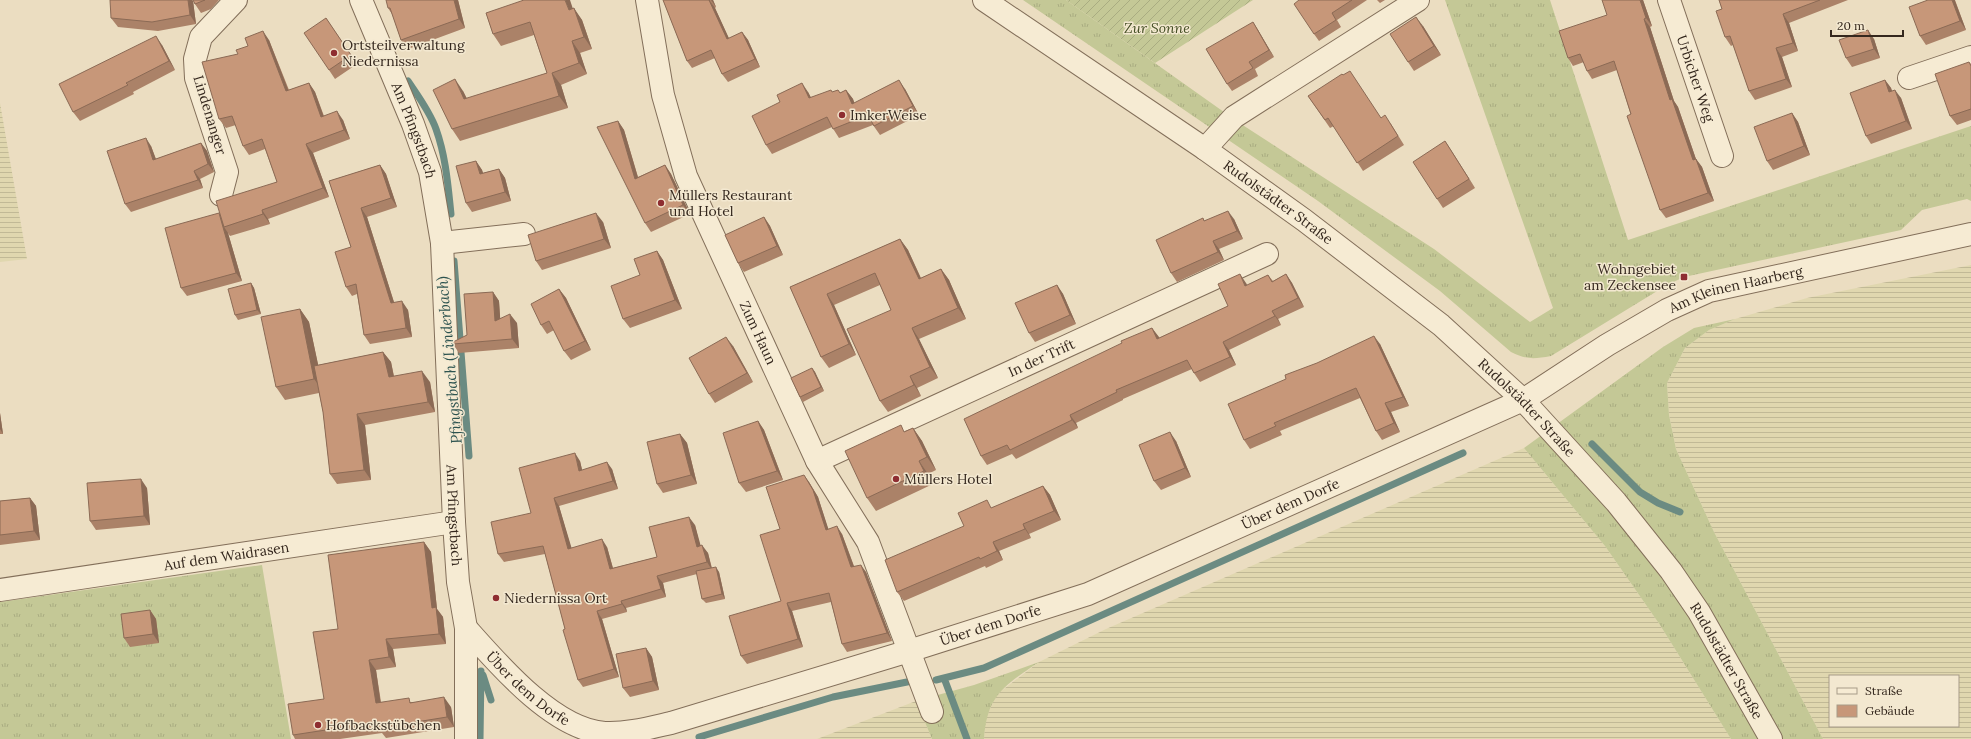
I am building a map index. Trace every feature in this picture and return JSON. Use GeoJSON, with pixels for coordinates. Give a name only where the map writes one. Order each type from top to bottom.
{"type":"FeatureCollection","features":[{"type":"Feature","properties":{"kind":"street","name":"Lindenanger"},"geometry":{"type":"LineString","coordinates":[[221,195],[227,172],[196,78],[196,59],[201,37],[236,0]]}},
{"type":"Feature","properties":{"kind":"street","name":"Am Pfingstbach"},"geometry":{"type":"LineString","coordinates":[[361,0],[414,124],[430,172],[442,243],[454,522],[458,582],[466,628],[466,739]]}},
{"type":"Feature","properties":{"kind":"street","name":"Zum Haun"},"geometry":{"type":"LineString","coordinates":[[647,0],[663,94],[686,176],[817,461],[868,542],[932,712]]}},
{"type":"Feature","properties":{"kind":"street","name":"Rudolstädter Straße"},"geometry":{"type":"LineString","coordinates":[[984,0],[1205,149],[1304,220],[1441,325],[1524,400],[1608,492],[1671,571],[1699,612],[1771,739]]}},
{"type":"Feature","properties":{"kind":"street"},"geometry":{"type":"LineString","coordinates":[[1205,149],[1234,117],[1418,0]]}},
{"type":"Feature","properties":{"kind":"street","name":"Urbicher Weg"},"geometry":{"type":"LineString","coordinates":[[1669,0],[1722,156]]}},
{"type":"Feature","properties":{"kind":"street"},"geometry":{"type":"LineString","coordinates":[[1909,78],[1971,57]]}},
{"type":"Feature","properties":{"kind":"street"},"geometry":{"type":"LineString","coordinates":[[442,243],[524,234]]}},
{"type":"Feature","properties":{"kind":"street","name":"Am Kleinen Haarberg"},"geometry":{"type":"LineString","coordinates":[[1524,400],[1614,341],[1667,310],[1709,291],[1971,234]]}},
{"type":"Feature","properties":{"kind":"street","name":"In der Trift"},"geometry":{"type":"LineString","coordinates":[[817,461],[1266,254]]}},
{"type":"Feature","properties":{"kind":"street","name":"Über dem Dorfe"},"geometry":{"type":"LineString","coordinates":[[466,628],[517,681],[553,713],[575,726],[604,733],[633,731],[671,723],[909,651],[1088,594],[1524,400]]}},
{"type":"Feature","properties":{"kind":"street","name":"Auf dem Waidrasen"},"geometry":{"type":"LineString","coordinates":[[0,590],[454,522]]}},
{"type":"Feature","properties":{"kind":"shaded area"},"geometry":{"type":"Polygon","coordinates":[[[0,103],[27,259],[0,262],[0,103]]]}},
{"type":"Feature","properties":{"kind":"shaded area"},"geometry":{"type":"Polygon","coordinates":[[[1971,265],[1971,739],[1823,739],[1714,532],[1676,449],[1669,415],[1667,383],[1685,348],[1709,330],[1735,319],[1807,298],[1971,265]]]}},
{"type":"Feature","properties":{"kind":"shaded area"},"geometry":{"type":"Polygon","coordinates":[[[1524,448],[1605,546],[1660,625],[1731,739],[984,739],[985,720],[996,695],[1039,662],[1106,629],[1524,448]]]}},
{"type":"Feature","properties":{"kind":"shaded area"},"geometry":{"type":"Polygon","coordinates":[[[916,701],[932,739],[817,739],[916,701]]]}},
{"type":"Feature","properties":{"kind":"green space"},"geometry":{"type":"Polygon","coordinates":[[[1023,0],[1066,0],[1238,122],[1434,249],[1530,322],[1553,308],[1445,0],[1550,0],[1628,240],[1971,126],[1971,201],[1967,199],[1922,210],[1901,230],[1684,277],[1667,285],[1551,356],[1526,358],[1511,352],[1440,291],[1318,201],[1023,0]]]}},
{"type":"Feature","properties":{"kind":"green space","name":"Zur Sonne"},"geometry":{"type":"Polygon","coordinates":[[[1066,0],[1253,0],[1155,63],[1066,0]]]}},
{"type":"Feature","properties":{"kind":"green space"},"geometry":{"type":"Polygon","coordinates":[[[1735,319],[1709,330],[1685,348],[1667,383],[1669,415],[1676,449],[1714,532],[1823,739],[1731,739],[1660,625],[1605,546],[1524,448],[1663,347],[1694,328],[1735,319]]]}},
{"type":"Feature","properties":{"kind":"green space"},"geometry":{"type":"Polygon","coordinates":[[[262,565],[291,739],[0,739],[0,602],[262,565]]]}},
{"type":"Feature","properties":{"kind":"green space"},"geometry":{"type":"Polygon","coordinates":[[[1039,662],[1007,685],[993,702],[986,724],[984,739],[932,739],[916,701],[974,685],[1039,662]]]}},
{"type":"Feature","properties":{"kind":"building"},"geometry":{"type":"Polygon","coordinates":[[[110,0],[188,0],[190,15],[152,22],[111,18],[110,0]]]}},
{"type":"Feature","properties":{"kind":"building"},"geometry":{"type":"Polygon","coordinates":[[[193,0],[205,0],[195,4],[193,0]]]}},
{"type":"Feature","properties":{"kind":"building"},"geometry":{"type":"Polygon","coordinates":[[[386,0],[454,0],[459,19],[401,40],[386,0]]]}},
{"type":"Feature","properties":{"kind":"building"},"geometry":{"type":"Polygon","coordinates":[[[524,0],[565,0],[569,10],[574,8],[584,37],[572,41],[579,63],[552,73],[559,96],[452,129],[433,90],[455,79],[464,99],[547,73],[530,22],[493,34],[486,13],[524,0]]]}},
{"type":"Feature","properties":{"kind":"building"},"geometry":{"type":"Polygon","coordinates":[[[663,0],[709,0],[727,39],[742,32],[755,59],[722,74],[711,50],[687,61],[663,0]]]}},
{"type":"Feature","properties":{"kind":"building"},"geometry":{"type":"Polygon","coordinates":[[[1299,0],[1352,0],[1332,13],[1336,20],[1314,34],[1294,4],[1299,0]]]}},
{"type":"Feature","properties":{"kind":"building"},"geometry":{"type":"Polygon","coordinates":[[[1602,0],[1640,0],[1646,18],[1644,19],[1670,100],[1672,99],[1693,160],[1696,159],[1708,193],[1660,210],[1627,116],[1631,114],[1614,61],[1587,71],[1580,54],[1568,58],[1559,31],[1607,15],[1602,0]]]}},
{"type":"Feature","properties":{"kind":"building"},"geometry":{"type":"Polygon","coordinates":[[[1719,0],[1820,0],[1783,14],[1793,43],[1776,48],[1786,79],[1749,91],[1730,36],[1725,37],[1716,11],[1722,9],[1719,0]]]}},
{"type":"Feature","properties":{"kind":"building"},"geometry":{"type":"Polygon","coordinates":[[[1928,0],[1952,0],[1960,21],[1920,36],[1909,7],[1928,0]]]}},
{"type":"Feature","properties":{"kind":"building"},"geometry":{"type":"Polygon","coordinates":[[[1416,17],[1434,46],[1408,62],[1390,34],[1416,17]]]}},
{"type":"Feature","properties":{"kind":"building","name":"Ortsteilverwaltung Niedernissa"},"geometry":{"type":"Polygon","coordinates":[[[326,18],[351,55],[329,70],[304,33],[326,18]]]}},
{"type":"Feature","properties":{"kind":"building"},"geometry":{"type":"Polygon","coordinates":[[[1253,22],[1269,50],[1249,62],[1253,68],[1227,84],[1206,49],[1253,22]]]}},
{"type":"Feature","properties":{"kind":"building"},"geometry":{"type":"Polygon","coordinates":[[[1868,30],[1874,49],[1846,58],[1839,40],[1868,30]]]}},
{"type":"Feature","properties":{"kind":"building"},"geometry":{"type":"Polygon","coordinates":[[[263,31],[286,91],[309,83],[321,117],[337,111],[344,130],[306,144],[323,188],[262,210],[263,214],[224,227],[216,201],[277,182],[262,139],[243,146],[232,116],[219,119],[202,62],[238,54],[236,50],[248,46],[245,38],[263,31]]]}},
{"type":"Feature","properties":{"kind":"building"},"geometry":{"type":"Polygon","coordinates":[[[156,36],[169,61],[126,83],[128,85],[73,112],[59,84],[156,36]]]}},
{"type":"Feature","properties":{"kind":"building"},"geometry":{"type":"Polygon","coordinates":[[[1969,62],[1971,66],[1971,109],[1950,116],[1935,74],[1969,62]]]}},
{"type":"Feature","properties":{"kind":"building"},"geometry":{"type":"Polygon","coordinates":[[[1350,71],[1381,118],[1385,115],[1398,136],[1357,163],[1328,118],[1325,120],[1308,96],[1342,74],[1343,75],[1350,71]]]}},
{"type":"Feature","properties":{"kind":"building"},"geometry":{"type":"Polygon","coordinates":[[[899,80],[913,106],[874,126],[868,115],[833,129],[827,117],[766,145],[752,116],[780,102],[777,95],[802,83],[809,98],[831,90],[832,92],[838,90],[840,93],[846,90],[852,104],[899,80]]]}},
{"type":"Feature","properties":{"kind":"building"},"geometry":{"type":"Polygon","coordinates":[[[1885,80],[1889,92],[1895,90],[1906,121],[1866,136],[1850,93],[1885,80]]]}},
{"type":"Feature","properties":{"kind":"building"},"geometry":{"type":"Polygon","coordinates":[[[1792,113],[1804,146],[1767,161],[1754,127],[1792,113]]]}},
{"type":"Feature","properties":{"kind":"building"},"geometry":{"type":"Polygon","coordinates":[[[618,121],[635,179],[665,165],[683,205],[645,223],[597,127],[618,121]]]}},
{"type":"Feature","properties":{"kind":"building"},"geometry":{"type":"Polygon","coordinates":[[[146,138],[153,160],[201,143],[208,164],[194,171],[198,180],[125,204],[107,151],[146,138]]]}},
{"type":"Feature","properties":{"kind":"building"},"geometry":{"type":"Polygon","coordinates":[[[1445,141],[1469,179],[1437,199],[1413,162],[1445,141]]]}},
{"type":"Feature","properties":{"kind":"building"},"geometry":{"type":"Polygon","coordinates":[[[476,161],[480,174],[499,169],[505,192],[466,203],[456,166],[476,161]]]}},
{"type":"Feature","properties":{"kind":"building"},"geometry":{"type":"Polygon","coordinates":[[[380,165],[391,198],[361,208],[391,303],[402,301],[406,328],[364,335],[356,284],[346,287],[335,252],[351,247],[329,181],[380,165]]]}},
{"type":"Feature","properties":{"kind":"building"},"geometry":{"type":"Polygon","coordinates":[[[1228,211],[1237,231],[1213,241],[1218,252],[1171,273],[1156,240],[1203,218],[1204,221],[1228,211]]]}},
{"type":"Feature","properties":{"kind":"building"},"geometry":{"type":"Polygon","coordinates":[[[219,213],[236,273],[181,288],[165,228],[219,213]]]}},
{"type":"Feature","properties":{"kind":"building"},"geometry":{"type":"Polygon","coordinates":[[[596,213],[604,239],[536,261],[528,235],[596,213]]]}},
{"type":"Feature","properties":{"kind":"building"},"geometry":{"type":"Polygon","coordinates":[[[764,217],[777,246],[738,263],[725,235],[764,217]]]}},
{"type":"Feature","properties":{"kind":"building"},"geometry":{"type":"Polygon","coordinates":[[[900,239],[919,279],[941,269],[958,308],[912,328],[930,367],[910,376],[914,385],[880,401],[847,329],[891,310],[875,273],[827,294],[849,344],[821,357],[790,287],[900,239]]]}},
{"type":"Feature","properties":{"kind":"building"},"geometry":{"type":"Polygon","coordinates":[[[657,251],[675,300],[623,319],[611,286],[640,275],[634,259],[657,251]]]}},
{"type":"Feature","properties":{"kind":"building"},"geometry":{"type":"Polygon","coordinates":[[[1240,274],[1245,286],[1268,275],[1272,282],[1286,274],[1298,298],[1272,311],[1275,316],[1223,342],[1230,357],[1194,373],[1187,360],[1116,390],[1117,392],[1070,415],[1072,420],[1010,450],[1007,445],[981,456],[964,419],[1122,343],[1121,341],[1152,328],[1157,339],[1228,306],[1218,284],[1240,274]]]}},
{"type":"Feature","properties":{"kind":"building"},"geometry":{"type":"Polygon","coordinates":[[[251,283],[257,310],[235,315],[228,289],[251,283]]]}},
{"type":"Feature","properties":{"kind":"building"},"geometry":{"type":"Polygon","coordinates":[[[1057,285],[1070,315],[1029,333],[1015,303],[1057,285]]]}},
{"type":"Feature","properties":{"kind":"building"},"geometry":{"type":"Polygon","coordinates":[[[559,289],[585,341],[564,351],[549,321],[541,325],[531,304],[559,289]]]}},
{"type":"Feature","properties":{"kind":"building"},"geometry":{"type":"Polygon","coordinates":[[[493,292],[495,321],[510,314],[512,339],[453,344],[453,342],[467,335],[464,294],[493,292]]]}},
{"type":"Feature","properties":{"kind":"building"},"geometry":{"type":"Polygon","coordinates":[[[300,309],[314,379],[276,387],[261,317],[300,309]]]}},
{"type":"Feature","properties":{"kind":"building"},"geometry":{"type":"Polygon","coordinates":[[[1374,336],[1403,397],[1385,403],[1394,423],[1376,431],[1356,388],[1274,423],[1276,426],[1244,440],[1228,404],[1286,379],[1285,375],[1317,363],[1374,336]]]}},
{"type":"Feature","properties":{"kind":"building"},"geometry":{"type":"Polygon","coordinates":[[[726,337],[747,373],[709,394],[689,358],[726,337]]]}},
{"type":"Feature","properties":{"kind":"building"},"geometry":{"type":"Polygon","coordinates":[[[383,352],[389,377],[422,371],[428,402],[357,414],[364,470],[330,474],[323,412],[314,366],[383,352]]]}},
{"type":"Feature","properties":{"kind":"building"},"geometry":{"type":"Polygon","coordinates":[[[812,368],[821,387],[800,397],[791,378],[812,368]]]}},
{"type":"Feature","properties":{"kind":"building"},"geometry":{"type":"Polygon","coordinates":[[[758,421],[777,471],[739,483],[723,433],[758,421]]]}},
{"type":"Feature","properties":{"kind":"building","name":"Müllers Hotel"},"geometry":{"type":"Polygon","coordinates":[[[901,425],[904,432],[913,428],[927,457],[919,461],[924,471],[867,498],[845,451],[901,425]]]}},
{"type":"Feature","properties":{"kind":"building"},"geometry":{"type":"Polygon","coordinates":[[[1170,432],[1185,468],[1154,481],[1139,445],[1170,432]]]}},
{"type":"Feature","properties":{"kind":"building"},"geometry":{"type":"Polygon","coordinates":[[[680,434],[691,475],[657,484],[647,442],[680,434]]]}},
{"type":"Feature","properties":{"kind":"building"},"geometry":{"type":"Polygon","coordinates":[[[575,453],[579,471],[607,462],[613,481],[554,498],[568,549],[602,539],[610,569],[657,557],[649,527],[689,517],[697,547],[702,545],[707,562],[657,576],[661,589],[621,601],[622,604],[597,611],[614,669],[578,680],[563,630],[565,629],[543,546],[498,554],[491,522],[531,513],[519,468],[575,453]]]}},
{"type":"Feature","properties":{"kind":"building"},"geometry":{"type":"Polygon","coordinates":[[[804,475],[813,490],[826,530],[837,526],[851,567],[861,565],[887,633],[842,644],[829,593],[787,603],[798,639],[741,656],[729,616],[781,601],[760,535],[780,529],[766,487],[804,475]]]}},
{"type":"Feature","properties":{"kind":"building"},"geometry":{"type":"Polygon","coordinates":[[[141,479],[144,516],[90,521],[87,483],[141,479]]]}},
{"type":"Feature","properties":{"kind":"building"},"geometry":{"type":"Polygon","coordinates":[[[1043,486],[1054,511],[1023,524],[1025,529],[993,542],[997,551],[980,559],[979,557],[897,592],[885,560],[964,526],[958,513],[987,500],[991,508],[1043,486]]]}},
{"type":"Feature","properties":{"kind":"building"},"geometry":{"type":"Polygon","coordinates":[[[30,498],[34,531],[0,535],[0,501],[30,498]]]}},
{"type":"Feature","properties":{"kind":"building"},"geometry":{"type":"Polygon","coordinates":[[[424,542],[432,608],[436,607],[439,634],[386,639],[389,657],[369,660],[376,703],[409,698],[410,703],[444,697],[447,717],[379,728],[378,722],[293,735],[288,704],[324,699],[313,632],[338,629],[328,555],[424,542]]]}},
{"type":"Feature","properties":{"kind":"building"},"geometry":{"type":"Polygon","coordinates":[[[716,567],[722,594],[702,599],[696,571],[716,567]]]}},
{"type":"Feature","properties":{"kind":"building"},"geometry":{"type":"Polygon","coordinates":[[[150,610],[153,634],[124,638],[121,614],[150,610]]]}},
{"type":"Feature","properties":{"kind":"building"},"geometry":{"type":"Polygon","coordinates":[[[646,648],[653,681],[623,688],[616,654],[646,648]]]}},
{"type":"Feature","properties":{"kind":"waterway","name":"Pfingstbach (Linderbach)"},"geometry":{"type":"LineString","coordinates":[[408,81],[420,98],[436,129],[448,182],[451,214]]}},
{"type":"Feature","properties":{"kind":"waterway","name":"Pfingstbach (Linderbach)"},"geometry":{"type":"LineString","coordinates":[[454,261],[469,456]]}},
{"type":"Feature","properties":{"kind":"waterway"},"geometry":{"type":"LineString","coordinates":[[1592,444],[1640,492],[1658,503],[1680,512]]}},
{"type":"Feature","properties":{"kind":"waterway"},"geometry":{"type":"LineString","coordinates":[[936,680],[984,668],[1463,453]]}},
{"type":"Feature","properties":{"kind":"waterway","name":"Pfingstbach (Linderbach)"},"geometry":{"type":"LineString","coordinates":[[480,739],[481,671]]}},
{"type":"Feature","properties":{"kind":"waterway"},"geometry":{"type":"LineString","coordinates":[[483,675],[491,700]]}},
{"type":"Feature","properties":{"kind":"waterway"},"geometry":{"type":"LineString","coordinates":[[944,678],[967,739]]}},
{"type":"Feature","properties":{"kind":"waterway"},"geometry":{"type":"LineString","coordinates":[[699,737],[833,697],[907,682]]}},
{"type":"Feature","properties":{"kind":"place","name":"Ortsteilverwaltung Niedernissa"},"geometry":{"type":"Point","coordinates":[334,53]}},
{"type":"Feature","properties":{"kind":"place","name":"ImkerWeise"},"geometry":{"type":"Point","coordinates":[842,115]}},
{"type":"Feature","properties":{"kind":"place","name":"Müllers Restaurant und Hotel"},"geometry":{"type":"Point","coordinates":[661,203]}},
{"type":"Feature","properties":{"kind":"place","name":"Wohngebiet am Zeckensee"},"geometry":{"type":"Point","coordinates":[1684,277]}},
{"type":"Feature","properties":{"kind":"place","name":"Müllers Hotel"},"geometry":{"type":"Point","coordinates":[896,479]}},
{"type":"Feature","properties":{"kind":"place","name":"Niedernissa Ort"},"geometry":{"type":"Point","coordinates":[496,598]}},
{"type":"Feature","properties":{"kind":"place","name":"Hofbackstübchen"},"geometry":{"type":"Point","coordinates":[318,725]}}]}
